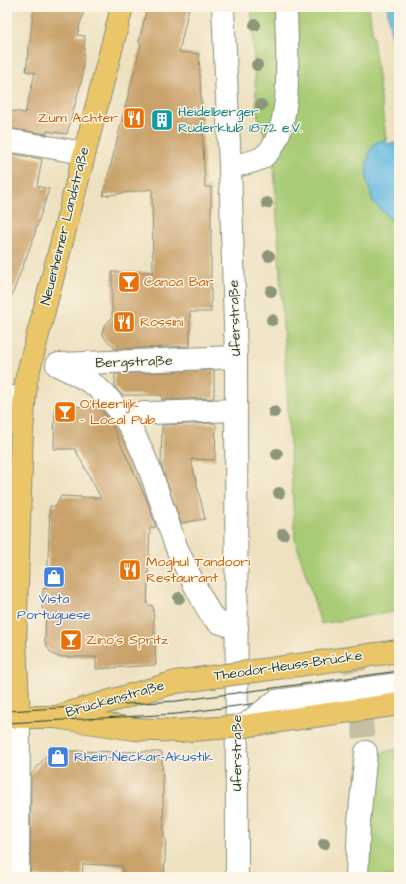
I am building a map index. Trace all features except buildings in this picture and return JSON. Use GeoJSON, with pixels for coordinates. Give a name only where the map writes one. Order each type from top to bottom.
{"type":"FeatureCollection","features":[{"type":"Feature","properties":{"kind":"main road","name":"Neuenheimer Landstraße"},"geometry":{"type":"LineString","coordinates":[[13,717],[15,645],[16,397],[26,381],[32,359],[122,7]]}},
{"type":"Feature","properties":{"kind":"main road","name":"Theodor-Heuss-Brücke"},"geometry":{"type":"LineString","coordinates":[[176,682],[399,651]]}},
{"type":"Feature","properties":{"kind":"main road","name":"Brückenstraße"},"geometry":{"type":"LineString","coordinates":[[55,717],[176,682]]}},
{"type":"Feature","properties":{"kind":"main road"},"geometry":{"type":"LineString","coordinates":[[244,726],[399,704]]}},
{"type":"Feature","properties":{"kind":"main road","name":"Brückenstraße"},"geometry":{"type":"LineString","coordinates":[[13,717],[55,717],[134,729],[178,731],[244,726]]}},
{"type":"Feature","properties":{"kind":"street","name":"Uferstraße"},"geometry":{"type":"LineString","coordinates":[[222,7],[230,167],[236,357],[237,877]]}},
{"type":"Feature","properties":{"kind":"street"},"geometry":{"type":"LineString","coordinates":[[230,167],[254,161],[262,157],[272,147],[285,114],[287,95],[286,7]]}},
{"type":"Feature","properties":{"kind":"street"},"geometry":{"type":"LineString","coordinates":[[7,140],[84,153]]}},
{"type":"Feature","properties":{"kind":"street","name":"Bergstraße"},"geometry":{"type":"LineString","coordinates":[[32,359],[57,365],[236,357]]}},
{"type":"Feature","properties":{"kind":"street"},"geometry":{"type":"LineString","coordinates":[[57,365],[82,377],[99,389],[121,414],[135,436],[144,456],[177,547],[210,614],[218,622],[237,628]]}},
{"type":"Feature","properties":{"kind":"street"},"geometry":{"type":"LineString","coordinates":[[121,414],[236,410]]}},
{"type":"Feature","properties":{"kind":"street"},"geometry":{"type":"LineString","coordinates":[[244,726],[276,701],[399,684]]}},
{"type":"Feature","properties":{"kind":"street"},"geometry":{"type":"LineString","coordinates":[[13,717],[18,877]]}},
{"type":"Feature","properties":{"kind":"street"},"geometry":{"type":"LineString","coordinates":[[357,877],[359,822],[366,752]]}},
{"type":"Feature","properties":{"kind":"green space"},"geometry":{"type":"Polygon","coordinates":[[[251,7],[369,7],[386,139],[375,143],[388,218],[399,227],[399,611],[321,624],[295,539],[274,164],[257,113],[251,7]]]}},
{"type":"Feature","properties":{"kind":"green space"},"geometry":{"type":"Polygon","coordinates":[[[397,749],[399,750],[399,877],[367,877],[368,822],[375,754],[397,749]]]}},
{"type":"Feature","properties":{"kind":"water"},"geometry":{"type":"Polygon","coordinates":[[[387,7],[399,7],[399,93],[387,7]]]}},
{"type":"Feature","properties":{"kind":"water"},"geometry":{"type":"Polygon","coordinates":[[[386,139],[387,144],[399,143],[399,227],[373,202],[367,181],[366,166],[370,151],[375,143],[386,139]]]}},
{"type":"Feature","properties":{"kind":"tunnel"},"geometry":{"type":"LineString","coordinates":[[352,650],[366,752]]}},
{"type":"Feature","properties":{"kind":"tram line"},"geometry":{"type":"LineString","coordinates":[[7,711],[177,701],[399,671]]}},
{"type":"Feature","properties":{"kind":"tram line"},"geometry":{"type":"LineString","coordinates":[[7,723],[177,714],[399,684]]}},
{"type":"Feature","properties":{"kind":"place","name":"Zum Achter"},"geometry":{"type":"Point","coordinates":[134,118]}},
{"type":"Feature","properties":{"kind":"place","name":"Heidelberger Ruderklub 1872 e.V."},"geometry":{"type":"Point","coordinates":[162,120]}},
{"type":"Feature","properties":{"kind":"place","name":"Canoa Bar"},"geometry":{"type":"Point","coordinates":[129,282]}},
{"type":"Feature","properties":{"kind":"place","name":"Rossini"},"geometry":{"type":"Point","coordinates":[124,322]}},
{"type":"Feature","properties":{"kind":"place","name":"O'Heerlijk - Local Pub"},"geometry":{"type":"Point","coordinates":[65,412]}},
{"type":"Feature","properties":{"kind":"place","name":"Moghul Tandoori Restaurant"},"geometry":{"type":"Point","coordinates":[130,570]}},
{"type":"Feature","properties":{"kind":"place","name":"Vista Portuguese"},"geometry":{"type":"Point","coordinates":[54,577]}},
{"type":"Feature","properties":{"kind":"place","name":"Zino's Spritz"},"geometry":{"type":"Point","coordinates":[71,640]}},
{"type":"Feature","properties":{"kind":"place","name":"Rhein-Neckar-Akustik"},"geometry":{"type":"Point","coordinates":[58,757]}}]}
